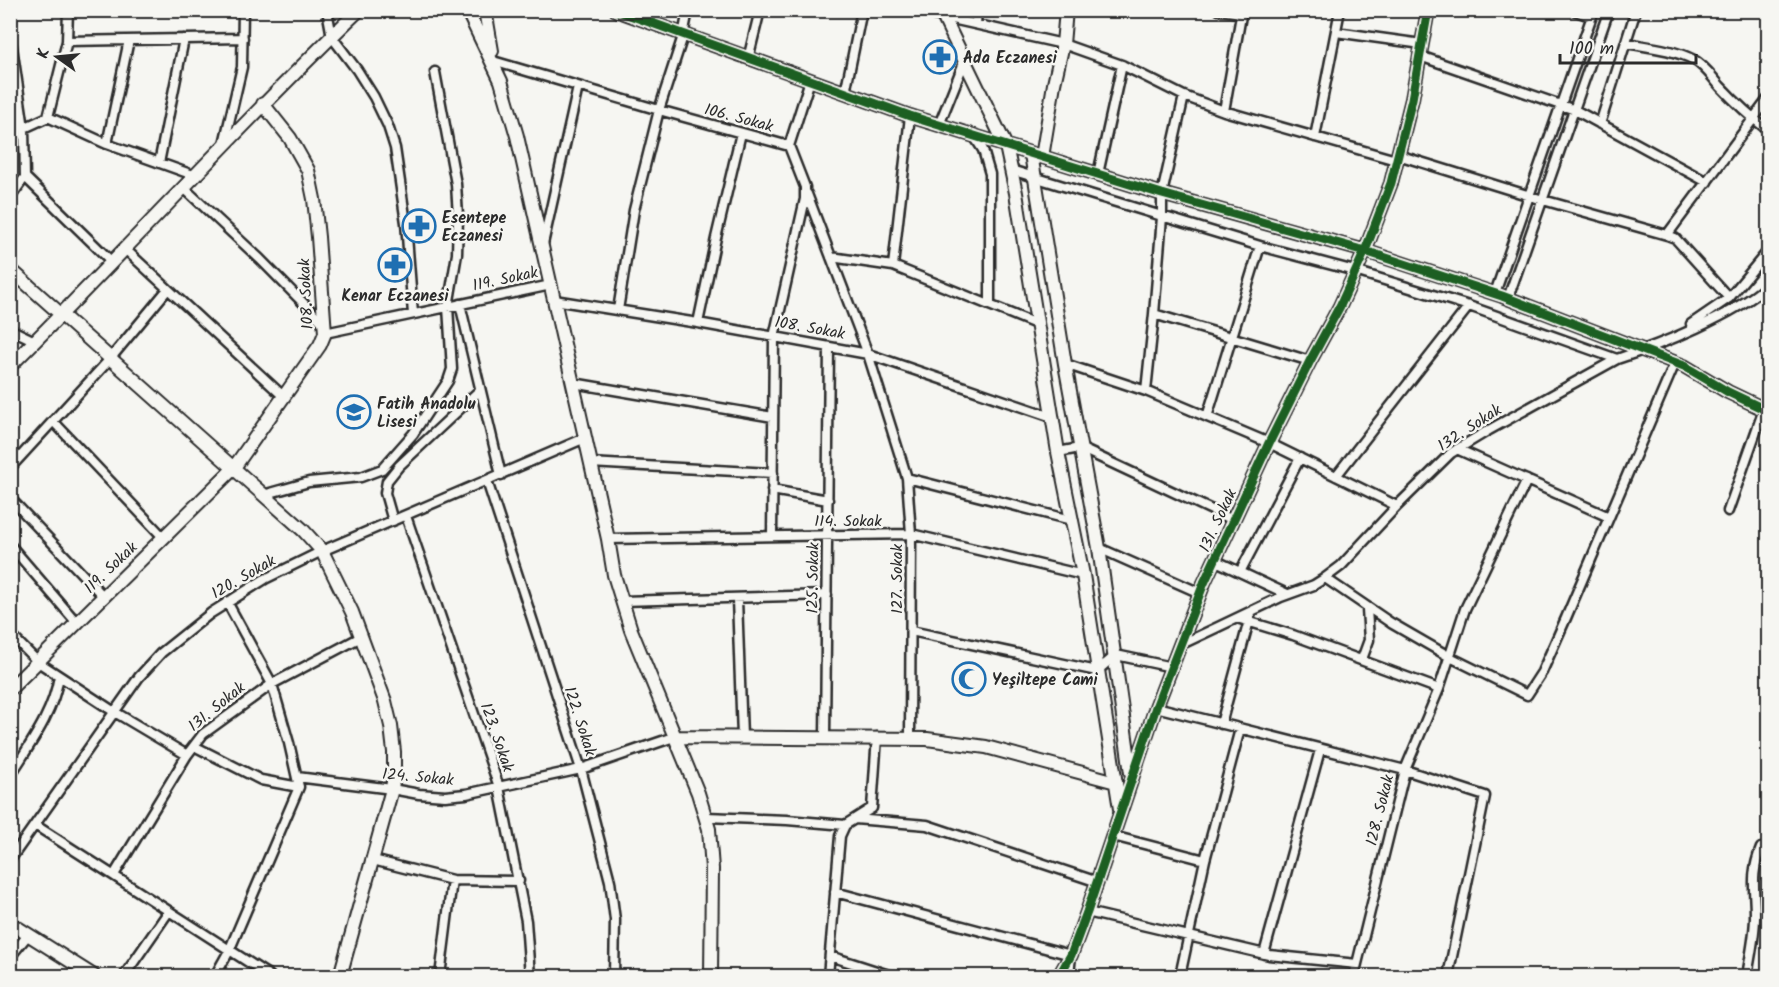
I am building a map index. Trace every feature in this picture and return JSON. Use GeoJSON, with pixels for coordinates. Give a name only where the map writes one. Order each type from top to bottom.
{"type":"FeatureCollection","features":[{"type":"Feature","properties":{"kind":"street"},"geometry":{"type":"LineString","coordinates":[[48,117],[67,41],[68,10]]}},
{"type":"Feature","properties":{"kind":"street"},"geometry":{"type":"LineString","coordinates":[[223,147],[242,67],[243,10]]}},
{"type":"Feature","properties":{"kind":"street"},"geometry":{"type":"LineString","coordinates":[[327,10],[332,37],[374,97],[388,126],[395,148],[406,223],[413,314]]}},
{"type":"Feature","properties":{"kind":"street"},"geometry":{"type":"LineString","coordinates":[[10,366],[264,104],[359,10]]}},
{"type":"Feature","properties":{"kind":"street"},"geometry":{"type":"LineString","coordinates":[[467,10],[501,81],[517,136],[608,539],[614,575],[631,630],[706,817],[712,869],[711,976]]}},
{"type":"Feature","properties":{"kind":"street"},"geometry":{"type":"LineString","coordinates":[[485,10],[493,61]]}},
{"type":"Feature","properties":{"kind":"street"},"geometry":{"type":"LineString","coordinates":[[616,10],[910,116],[1162,194],[1365,251],[1494,293],[1675,363],[1766,410],[1728,511]]}},
{"type":"Feature","properties":{"kind":"street"},"geometry":{"type":"LineString","coordinates":[[618,310],[634,210],[659,110],[683,36],[688,10]]}},
{"type":"Feature","properties":{"kind":"street"},"geometry":{"type":"LineString","coordinates":[[748,59],[760,10]]}},
{"type":"Feature","properties":{"kind":"street"},"geometry":{"type":"LineString","coordinates":[[844,93],[862,10]]}},
{"type":"Feature","properties":{"kind":"street"},"geometry":{"type":"LineString","coordinates":[[912,10],[943,14],[1063,44],[1122,65],[1184,96],[1224,111],[1667,235],[1675,238],[1729,298]]}},
{"type":"Feature","properties":{"kind":"street"},"geometry":{"type":"LineString","coordinates":[[976,24],[977,10]]}},
{"type":"Feature","properties":{"kind":"street"},"geometry":{"type":"LineString","coordinates":[[1066,10],[1063,44],[1034,177],[1099,548],[1132,777]]}},
{"type":"Feature","properties":{"kind":"street"},"geometry":{"type":"LineString","coordinates":[[1219,10],[1242,12],[1224,111]]}},
{"type":"Feature","properties":{"kind":"street"},"geometry":{"type":"LineString","coordinates":[[1315,137],[1340,10]]}},
{"type":"Feature","properties":{"kind":"street","name":"131. Sokak"},"geometry":{"type":"LineString","coordinates":[[1059,976],[1071,955],[1156,708],[1214,560],[1269,443],[1340,306],[1365,251],[1391,183],[1412,99],[1428,10]]}},
{"type":"Feature","properties":{"kind":"street"},"geometry":{"type":"LineString","coordinates":[[1494,293],[1593,14],[1573,10]]}},
{"type":"Feature","properties":{"kind":"street"},"geometry":{"type":"LineString","coordinates":[[1508,298],[1609,10]]}},
{"type":"Feature","properties":{"kind":"street"},"geometry":{"type":"LineString","coordinates":[[1600,124],[1636,10]]}},
{"type":"Feature","properties":{"kind":"street"},"geometry":{"type":"LineString","coordinates":[[943,14],[1006,146],[1058,452],[1083,575],[1121,813]]}},
{"type":"Feature","properties":{"kind":"street"},"geometry":{"type":"LineString","coordinates":[[1336,32],[1421,50],[1575,110],[1707,182]]}},
{"type":"Feature","properties":{"kind":"street"},"geometry":{"type":"LineString","coordinates":[[10,33],[24,128],[25,177],[10,198]]}},
{"type":"Feature","properties":{"kind":"street"},"geometry":{"type":"LineString","coordinates":[[67,41],[243,38]]}},
{"type":"Feature","properties":{"kind":"street"},"geometry":{"type":"LineString","coordinates":[[159,163],[184,39]]}},
{"type":"Feature","properties":{"kind":"street"},"geometry":{"type":"LineString","coordinates":[[107,144],[129,40]]}},
{"type":"Feature","properties":{"kind":"street"},"geometry":{"type":"LineString","coordinates":[[1626,43],[1665,50],[1694,60],[1768,130]]}},
{"type":"Feature","properties":{"kind":"street"},"geometry":{"type":"LineString","coordinates":[[939,125],[965,59]]}},
{"type":"Feature","properties":{"kind":"street","name":"106. Sokak"},"geometry":{"type":"LineString","coordinates":[[493,61],[789,146],[805,187],[806,199],[774,337],[772,535]]}},
{"type":"Feature","properties":{"kind":"street"},"geometry":{"type":"LineString","coordinates":[[1098,174],[1122,65]]}},
{"type":"Feature","properties":{"kind":"street"},"geometry":{"type":"LineString","coordinates":[[263,495],[309,482],[372,475],[382,469],[392,460],[432,407],[448,381],[452,369],[448,307],[457,254],[458,216],[456,184],[435,72]]}},
{"type":"Feature","properties":{"kind":"street"},"geometry":{"type":"LineString","coordinates":[[789,146],[810,80]]}},
{"type":"Feature","properties":{"kind":"street"},"geometry":{"type":"LineString","coordinates":[[542,247],[578,87]]}},
{"type":"Feature","properties":{"kind":"street"},"geometry":{"type":"LineString","coordinates":[[1146,391],[1162,217],[1162,194],[1184,96]]}},
{"type":"Feature","properties":{"kind":"street"},"geometry":{"type":"LineString","coordinates":[[1667,235],[1768,99]]}},
{"type":"Feature","properties":{"kind":"street","name":"108. Sokak"},"geometry":{"type":"LineString","coordinates":[[233,469],[320,345],[325,329],[314,199],[308,170],[290,138],[264,104]]}},
{"type":"Feature","properties":{"kind":"street"},"geometry":{"type":"LineString","coordinates":[[893,266],[910,116]]}},
{"type":"Feature","properties":{"kind":"street"},"geometry":{"type":"LineString","coordinates":[[24,128],[48,117],[107,144],[196,176]]}},
{"type":"Feature","properties":{"kind":"street"},"geometry":{"type":"LineString","coordinates":[[698,323],[741,133]]}},
{"type":"Feature","properties":{"kind":"street"},"geometry":{"type":"LineString","coordinates":[[974,136],[983,150],[990,174],[990,305]]}},
{"type":"Feature","properties":{"kind":"street"},"geometry":{"type":"LineString","coordinates":[[1011,170],[1162,217],[1355,271],[1469,306],[1617,359]]}},
{"type":"Feature","properties":{"kind":"street"},"geometry":{"type":"LineString","coordinates":[[25,177],[112,262]]}},
{"type":"Feature","properties":{"kind":"street","name":"127. Sokak"},"geometry":{"type":"LineString","coordinates":[[805,187],[868,354],[907,478],[911,534],[910,738]]}},
{"type":"Feature","properties":{"kind":"street"},"geometry":{"type":"LineString","coordinates":[[184,188],[260,259],[325,329]]}},
{"type":"Feature","properties":{"kind":"street"},"geometry":{"type":"LineString","coordinates":[[1207,417],[1260,246]]}},
{"type":"Feature","properties":{"kind":"street"},"geometry":{"type":"LineString","coordinates":[[125,249],[283,396]]}},
{"type":"Feature","properties":{"kind":"street"},"geometry":{"type":"LineString","coordinates":[[1666,340],[1729,298],[1768,251]]}},
{"type":"Feature","properties":{"kind":"street"},"geometry":{"type":"LineString","coordinates":[[831,257],[893,266],[1036,324]]}},
{"type":"Feature","properties":{"kind":"street"},"geometry":{"type":"LineString","coordinates":[[10,269],[303,530],[322,551],[352,612],[385,701],[391,726],[394,774],[392,789],[340,976]]}},
{"type":"Feature","properties":{"kind":"street","name":"119. Sokak"},"geometry":{"type":"LineString","coordinates":[[325,329],[413,314],[551,285]]}},
{"type":"Feature","properties":{"kind":"street","name":"132. Sokak"},"geometry":{"type":"LineString","coordinates":[[1180,645],[1325,578],[1341,566],[1397,506],[1457,449],[1617,359],[1643,350],[1739,306],[1768,285]]}},
{"type":"Feature","properties":{"kind":"street"},"geometry":{"type":"LineString","coordinates":[[10,468],[110,359],[168,289]]}},
{"type":"Feature","properties":{"kind":"street","name":"108. Sokak"},"geometry":{"type":"LineString","coordinates":[[554,300],[868,354],[1052,417]]}},
{"type":"Feature","properties":{"kind":"street"},"geometry":{"type":"LineString","coordinates":[[460,304],[501,475]]}},
{"type":"Feature","properties":{"kind":"street"},"geometry":{"type":"LineString","coordinates":[[1336,476],[1469,306]]}},
{"type":"Feature","properties":{"kind":"street"},"geometry":{"type":"LineString","coordinates":[[1154,314],[1310,362]]}},
{"type":"Feature","properties":{"kind":"street"},"geometry":{"type":"LineString","coordinates":[[10,329],[35,341]]}},
{"type":"Feature","properties":{"kind":"street","name":"125. Sokak"},"geometry":{"type":"LineString","coordinates":[[825,738],[829,347]]}},
{"type":"Feature","properties":{"kind":"street"},"geometry":{"type":"LineString","coordinates":[[1325,578],[1367,609],[1450,657],[1527,695],[1542,672],[1675,363]]}},
{"type":"Feature","properties":{"kind":"street"},"geometry":{"type":"LineString","coordinates":[[1065,364],[1146,391],[1269,443],[1397,506]]}},
{"type":"Feature","properties":{"kind":"street"},"geometry":{"type":"LineString","coordinates":[[573,383],[773,417]]}},
{"type":"Feature","properties":{"kind":"street"},"geometry":{"type":"LineString","coordinates":[[393,521],[385,493],[387,481],[399,466],[480,390]]}},
{"type":"Feature","properties":{"kind":"street"},"geometry":{"type":"LineString","coordinates":[[53,422],[163,537]]}},
{"type":"Feature","properties":{"kind":"street","name":"120. Sokak"},"geometry":{"type":"LineString","coordinates":[[10,860],[139,677],[161,653],[212,613],[265,579],[322,551],[585,438]]}},
{"type":"Feature","properties":{"kind":"street"},"geometry":{"type":"LineString","coordinates":[[1058,452],[1080,448],[1233,520]]}},
{"type":"Feature","properties":{"kind":"street"},"geometry":{"type":"LineString","coordinates":[[1457,449],[1609,517]]}},
{"type":"Feature","properties":{"kind":"street"},"geometry":{"type":"LineString","coordinates":[[1240,572],[1300,458]]}},
{"type":"Feature","properties":{"kind":"street"},"geometry":{"type":"LineString","coordinates":[[590,463],[772,473]]}},
{"type":"Feature","properties":{"kind":"street","name":"119. Sokak"},"geometry":{"type":"LineString","coordinates":[[10,689],[233,469]]}},
{"type":"Feature","properties":{"kind":"street"},"geometry":{"type":"LineString","coordinates":[[907,478],[1071,520]]}},
{"type":"Feature","properties":{"kind":"street","name":"128. Sokak"},"geometry":{"type":"LineString","coordinates":[[1354,976],[1404,770],[1439,689],[1456,633],[1474,589],[1527,480]]}},
{"type":"Feature","properties":{"kind":"street","name":"122. Sokak"},"geometry":{"type":"LineString","coordinates":[[487,481],[581,769],[610,881],[615,920],[614,976]]}},
{"type":"Feature","properties":{"kind":"street"},"geometry":{"type":"LineString","coordinates":[[772,490],[828,500]]}},
{"type":"Feature","properties":{"kind":"street"},"geometry":{"type":"LineString","coordinates":[[10,498],[103,596]]}},
{"type":"Feature","properties":{"kind":"street","name":"123. Sokak"},"geometry":{"type":"LineString","coordinates":[[406,516],[499,787],[526,921],[530,976]]}},
{"type":"Feature","properties":{"kind":"street","name":"114. Sokak"},"geometry":{"type":"LineString","coordinates":[[608,539],[911,534],[1083,575]]}},
{"type":"Feature","properties":{"kind":"street"},"geometry":{"type":"LineString","coordinates":[[10,545],[77,622]]}},
{"type":"Feature","properties":{"kind":"street"},"geometry":{"type":"LineString","coordinates":[[1099,548],[1200,594]]}},
{"type":"Feature","properties":{"kind":"street"},"geometry":{"type":"LineString","coordinates":[[1214,560],[1287,594]]}},
{"type":"Feature","properties":{"kind":"street"},"geometry":{"type":"LineString","coordinates":[[622,601],[827,595]]}},
{"type":"Feature","properties":{"kind":"street"},"geometry":{"type":"LineString","coordinates":[[737,599],[742,737]]}},
{"type":"Feature","properties":{"kind":"street"},"geometry":{"type":"LineString","coordinates":[[214,976],[229,951],[298,782],[272,684],[227,602]]}},
{"type":"Feature","properties":{"kind":"street"},"geometry":{"type":"LineString","coordinates":[[1362,659],[1369,640],[1367,609]]}},
{"type":"Feature","properties":{"kind":"street"},"geometry":{"type":"LineString","coordinates":[[1221,724],[1251,611]]}},
{"type":"Feature","properties":{"kind":"street"},"geometry":{"type":"LineString","coordinates":[[1237,618],[1249,620],[1362,659],[1439,689]]}},
{"type":"Feature","properties":{"kind":"street"},"geometry":{"type":"LineString","coordinates":[[910,631],[1097,671]]}},
{"type":"Feature","properties":{"kind":"street"},"geometry":{"type":"LineString","coordinates":[[10,634],[38,662],[187,755]]}},
{"type":"Feature","properties":{"kind":"street","name":"131. Sokak"},"geometry":{"type":"LineString","coordinates":[[114,875],[187,755],[203,734],[272,684],[361,637]]}},
{"type":"Feature","properties":{"kind":"street"},"geometry":{"type":"LineString","coordinates":[[1116,655],[1172,666]]}},
{"type":"Feature","properties":{"kind":"street"},"geometry":{"type":"LineString","coordinates":[[1097,671],[1116,655]]}},
{"type":"Feature","properties":{"kind":"street"},"geometry":{"type":"LineString","coordinates":[[10,776],[44,721],[56,696],[59,676]]}},
{"type":"Feature","properties":{"kind":"street"},"geometry":{"type":"LineString","coordinates":[[1156,708],[1404,770],[1485,796],[1448,976]]}},
{"type":"Feature","properties":{"kind":"street"},"geometry":{"type":"LineString","coordinates":[[1180,976],[1205,860],[1240,729]]}},
{"type":"Feature","properties":{"kind":"street"},"geometry":{"type":"LineString","coordinates":[[674,737],[910,738],[986,747],[1116,782]]}},
{"type":"Feature","properties":{"kind":"street","name":"124. Sokak"},"geometry":{"type":"LineString","coordinates":[[194,746],[261,780],[392,789],[445,796],[466,794],[581,769],[674,737]]}},
{"type":"Feature","properties":{"kind":"street"},"geometry":{"type":"LineString","coordinates":[[828,976],[840,836],[845,825],[872,808],[877,737]]}},
{"type":"Feature","properties":{"kind":"street"},"geometry":{"type":"LineString","coordinates":[[1264,954],[1320,750]]}},
{"type":"Feature","properties":{"kind":"street"},"geometry":{"type":"LineString","coordinates":[[706,817],[845,825]]}},
{"type":"Feature","properties":{"kind":"street"},"geometry":{"type":"LineString","coordinates":[[855,819],[927,825],[1098,882]]}},
{"type":"Feature","properties":{"kind":"street"},"geometry":{"type":"LineString","coordinates":[[35,825],[270,976]]}},
{"type":"Feature","properties":{"kind":"street"},"geometry":{"type":"LineString","coordinates":[[1113,836],[1205,860]]}},
{"type":"Feature","properties":{"kind":"street"},"geometry":{"type":"LineString","coordinates":[[1747,976],[1755,917],[1753,886],[1755,864],[1761,848],[1768,852]]}},
{"type":"Feature","properties":{"kind":"street"},"geometry":{"type":"LineString","coordinates":[[372,860],[452,880],[519,881]]}},
{"type":"Feature","properties":{"kind":"street"},"geometry":{"type":"LineString","coordinates":[[440,976],[452,880]]}},
{"type":"Feature","properties":{"kind":"street"},"geometry":{"type":"LineString","coordinates":[[836,892],[1071,955],[1069,976]]}},
{"type":"Feature","properties":{"kind":"street"},"geometry":{"type":"LineString","coordinates":[[124,976],[169,911]]}},
{"type":"Feature","properties":{"kind":"street"},"geometry":{"type":"LineString","coordinates":[[1087,912],[1264,954],[1357,964]]}},
{"type":"Feature","properties":{"kind":"street"},"geometry":{"type":"LineString","coordinates":[[10,923],[90,976]]}},
{"type":"Feature","properties":{"kind":"street"},"geometry":{"type":"LineString","coordinates":[[10,957],[28,935]]}},
{"type":"Feature","properties":{"kind":"street"},"geometry":{"type":"LineString","coordinates":[[830,956],[892,976]]}},
{"type":"Feature","properties":{"kind":"cycle path"},"geometry":{"type":"LineString","coordinates":[[616,10],[910,116],[1162,194],[1365,251],[1502,296],[1684,366],[1728,392],[1768,411]]}},
{"type":"Feature","properties":{"kind":"cycle path"},"geometry":{"type":"LineString","coordinates":[[1059,976],[1071,955],[1087,912],[1156,707],[1204,583],[1269,443],[1340,306],[1365,251],[1391,183],[1412,99],[1428,10]]}},
{"type":"Feature","properties":{"kind":"place","name":"Ada Eczanesi"},"geometry":{"type":"Point","coordinates":[940,57]}},
{"type":"Feature","properties":{"kind":"place","name":"Esentepe Eczanesi"},"geometry":{"type":"Point","coordinates":[419,226]}},
{"type":"Feature","properties":{"kind":"place","name":"Kenar Eczanesi"},"geometry":{"type":"Point","coordinates":[395,265]}},
{"type":"Feature","properties":{"kind":"place","name":"Fatih Anadolu Lisesi"},"geometry":{"type":"Point","coordinates":[354,412]}},
{"type":"Feature","properties":{"kind":"place","name":"Yeşiltepe Cami"},"geometry":{"type":"Point","coordinates":[969,679]}}]}
